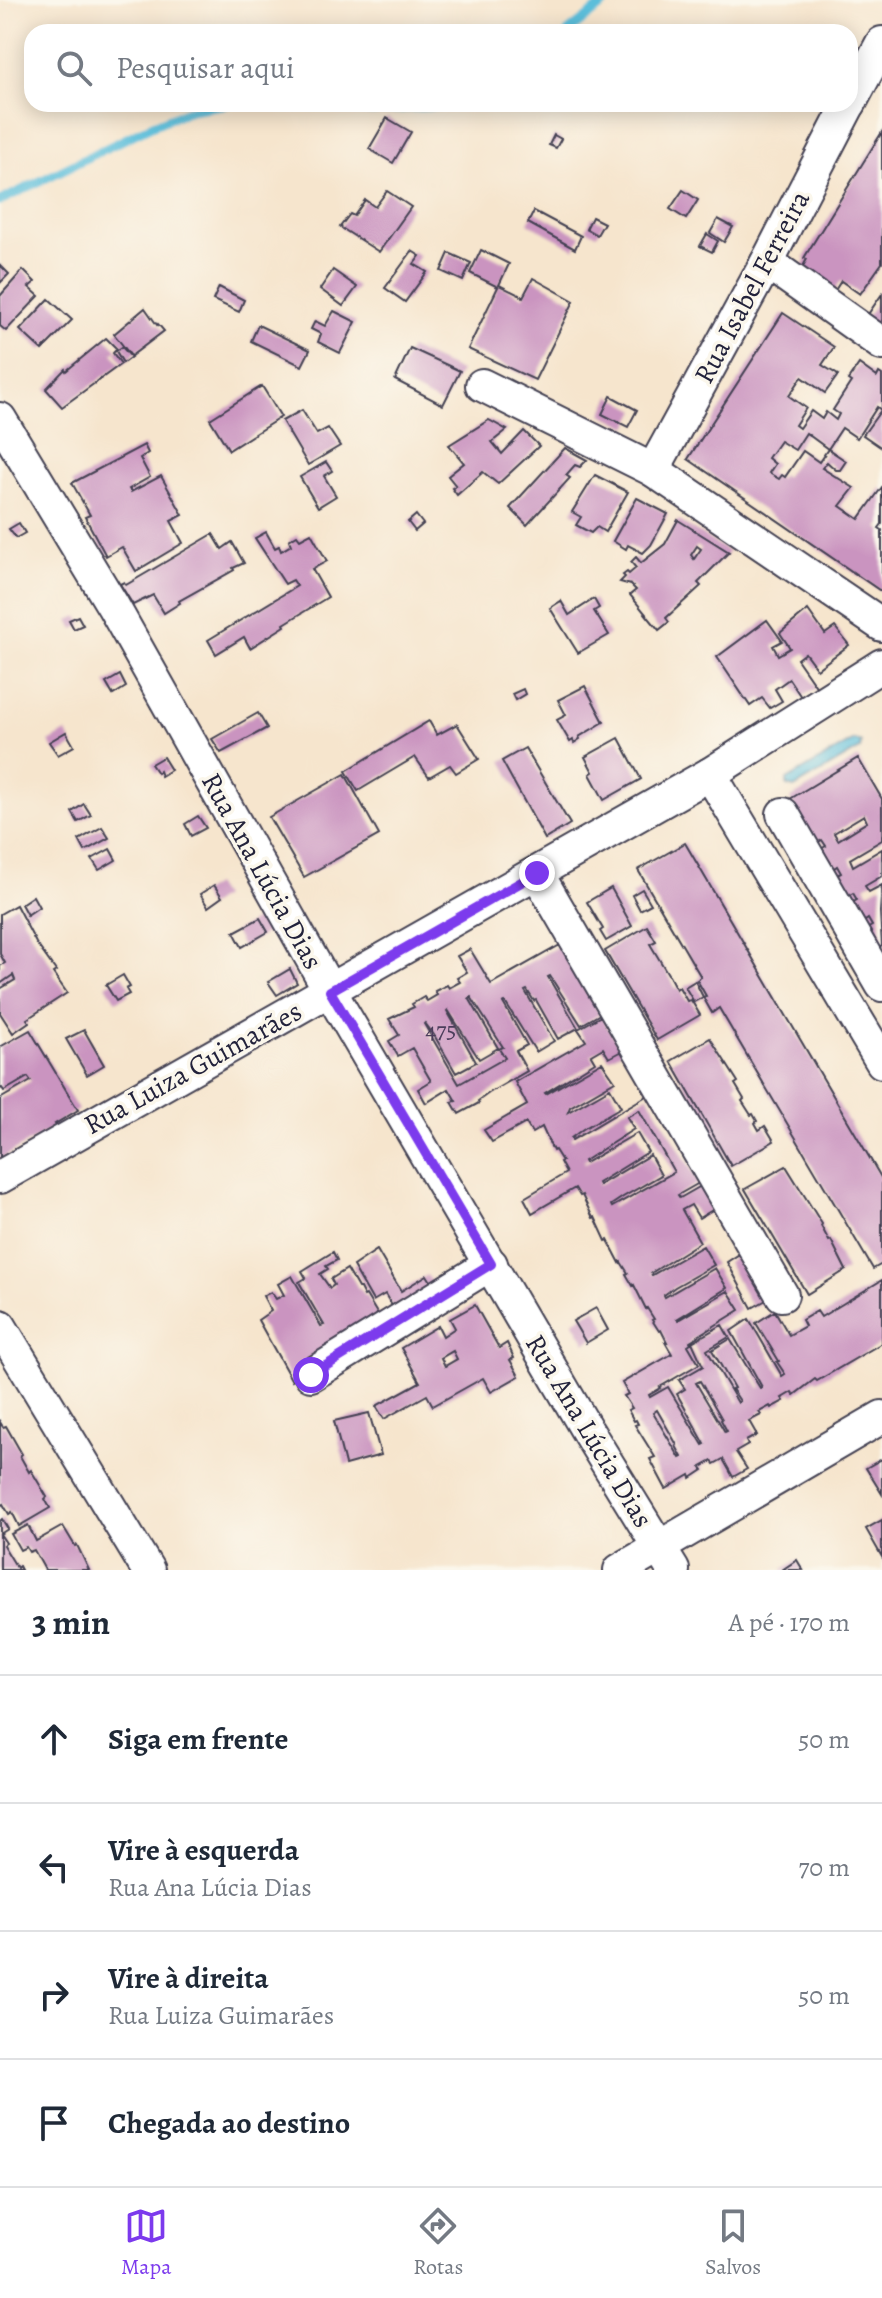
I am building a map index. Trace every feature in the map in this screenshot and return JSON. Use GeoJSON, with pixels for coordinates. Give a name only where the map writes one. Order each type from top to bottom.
{"type":"FeatureCollection","features":[{"type":"Feature","properties":{"kind":"street","name":"Rua Isabel Ferreira"},"geometry":{"type":"LineString","coordinates":[[858,89],[880,50]]}},
{"type":"Feature","properties":{"kind":"street","name":"Rua Isabel Ferreira"},"geometry":{"type":"LineString","coordinates":[[653,470],[845,112]]}},
{"type":"Feature","properties":{"kind":"street"},"geometry":{"type":"LineString","coordinates":[[767,262],[882,344]]}},
{"type":"Feature","properties":{"kind":"street"},"geometry":{"type":"LineString","coordinates":[[482,385],[653,470],[882,625]]}},
{"type":"Feature","properties":{"kind":"street","name":"Rua Ana Lúcia Dias"},"geometry":{"type":"LineString","coordinates":[[0,419],[113,606],[330,991],[588,1432],[666,1559]]}},
{"type":"Feature","properties":{"kind":"street","name":"Rua Luiza Guimarães"},"geometry":{"type":"LineString","coordinates":[[0,1177],[710,774],[882,665]]}},
{"type":"Feature","properties":{"kind":"street"},"geometry":{"type":"LineString","coordinates":[[710,774],[879,1050]]}},
{"type":"Feature","properties":{"kind":"street"},"geometry":{"type":"LineString","coordinates":[[783,814],[882,985]]}},
{"type":"Feature","properties":{"kind":"street"},"geometry":{"type":"LineString","coordinates":[[537,873],[782,1295]]}},
{"type":"Feature","properties":{"kind":"street"},"geometry":{"type":"LineString","coordinates":[[311,1375],[491,1264]]}},
{"type":"Feature","properties":{"kind":"street"},"geometry":{"type":"LineString","coordinates":[[0,1326],[148,1570]]}},
{"type":"Feature","properties":{"kind":"street"},"geometry":{"type":"LineString","coordinates":[[620,1570],[666,1559],[882,1417]]}},
{"type":"Feature","properties":{"kind":"water"},"geometry":{"type":"Polygon","coordinates":[[[854,740],[861,742],[860,749],[794,788],[787,786],[787,780],[854,740]]]}},
{"type":"Feature","properties":{"kind":"building"},"geometry":{"type":"Polygon","coordinates":[[[387,118],[411,132],[393,163],[369,149],[387,118]]]}},
{"type":"Feature","properties":{"kind":"building"},"geometry":{"type":"Polygon","coordinates":[[[882,132],[882,263],[860,294],[841,281],[832,295],[796,279],[807,259],[804,258],[882,132]]]}},
{"type":"Feature","properties":{"kind":"building"},"geometry":{"type":"Polygon","coordinates":[[[554,135],[561,139],[556,148],[549,145],[554,135]]]}},
{"type":"Feature","properties":{"kind":"building"},"geometry":{"type":"Polygon","coordinates":[[[683,190],[698,200],[686,219],[670,209],[683,190]]]}},
{"type":"Feature","properties":{"kind":"building"},"geometry":{"type":"Polygon","coordinates":[[[387,191],[411,207],[379,252],[340,227],[350,214],[354,216],[365,200],[375,207],[387,191]]]}},
{"type":"Feature","properties":{"kind":"building"},"geometry":{"type":"Polygon","coordinates":[[[534,211],[581,236],[575,249],[528,223],[534,211]]]}},
{"type":"Feature","properties":{"kind":"building"},"geometry":{"type":"Polygon","coordinates":[[[592,217],[604,223],[597,235],[586,229],[592,217]]]}},
{"type":"Feature","properties":{"kind":"building"},"geometry":{"type":"Polygon","coordinates":[[[718,219],[733,227],[724,242],[710,233],[718,219]]]}},
{"type":"Feature","properties":{"kind":"building"},"geometry":{"type":"Polygon","coordinates":[[[707,234],[718,241],[712,252],[700,246],[707,234]]]}},
{"type":"Feature","properties":{"kind":"building"},"geometry":{"type":"Polygon","coordinates":[[[481,250],[509,264],[499,285],[523,297],[533,278],[574,301],[535,380],[468,349],[498,287],[470,273],[481,250]]]}},
{"type":"Feature","properties":{"kind":"building"},"geometry":{"type":"Polygon","coordinates":[[[412,251],[420,256],[414,264],[427,272],[405,302],[385,288],[412,251]]]}},
{"type":"Feature","properties":{"kind":"building"},"geometry":{"type":"Polygon","coordinates":[[[449,253],[471,263],[463,281],[441,271],[449,253]]]}},
{"type":"Feature","properties":{"kind":"building"},"geometry":{"type":"Polygon","coordinates":[[[0,265],[9,274],[0,283],[0,265]]]}},
{"type":"Feature","properties":{"kind":"building"},"geometry":{"type":"Polygon","coordinates":[[[23,270],[35,282],[29,287],[39,296],[6,331],[0,326],[0,296],[23,270]]]}},
{"type":"Feature","properties":{"kind":"building"},"geometry":{"type":"Polygon","coordinates":[[[333,270],[357,287],[343,306],[320,289],[333,270]]]}},
{"type":"Feature","properties":{"kind":"building"},"geometry":{"type":"Polygon","coordinates":[[[219,287],[244,300],[239,312],[213,300],[219,287]]]}},
{"type":"Feature","properties":{"kind":"building"},"geometry":{"type":"Polygon","coordinates":[[[882,294],[882,338],[860,326],[882,294]]]}},
{"type":"Feature","properties":{"kind":"building"},"geometry":{"type":"Polygon","coordinates":[[[49,299],[72,320],[42,350],[20,330],[49,299]]]}},
{"type":"Feature","properties":{"kind":"building"},"geometry":{"type":"Polygon","coordinates":[[[145,308],[164,331],[131,356],[114,334],[145,308]]]}},
{"type":"Feature","properties":{"kind":"building"},"geometry":{"type":"Polygon","coordinates":[[[334,311],[356,322],[340,353],[318,342],[321,334],[311,329],[315,321],[325,326],[334,311]]]}},
{"type":"Feature","properties":{"kind":"building"},"geometry":{"type":"Polygon","coordinates":[[[783,313],[834,347],[822,365],[838,375],[825,393],[802,377],[789,396],[806,408],[795,425],[799,428],[811,411],[822,419],[826,412],[836,420],[839,414],[833,410],[859,364],[877,377],[879,373],[882,375],[882,448],[863,435],[881,410],[877,407],[857,438],[842,428],[828,449],[846,461],[840,470],[827,462],[822,468],[854,488],[840,506],[859,519],[882,487],[882,524],[879,528],[882,530],[882,592],[688,459],[783,313]],[[806,433],[795,450],[780,441],[768,458],[775,464],[769,473],[779,479],[782,475],[785,477],[803,451],[819,462],[828,449],[806,433]]]}},
{"type":"Feature","properties":{"kind":"building"},"geometry":{"type":"Polygon","coordinates":[[[258,325],[310,350],[302,366],[251,341],[258,325]]]}},
{"type":"Feature","properties":{"kind":"building"},"geometry":{"type":"Polygon","coordinates":[[[106,338],[117,349],[113,353],[121,364],[62,407],[46,389],[65,369],[106,338]]]}},
{"type":"Feature","properties":{"kind":"building"},"geometry":{"type":"Polygon","coordinates":[[[122,347],[131,357],[123,363],[116,351],[122,347]]]}},
{"type":"Feature","properties":{"kind":"building"},"geometry":{"type":"Polygon","coordinates":[[[410,348],[460,371],[443,405],[395,380],[410,348]]]}},
{"type":"Feature","properties":{"kind":"building"},"geometry":{"type":"Polygon","coordinates":[[[262,386],[281,417],[229,450],[210,419],[262,386]]]}},
{"type":"Feature","properties":{"kind":"building"},"geometry":{"type":"Polygon","coordinates":[[[611,396],[637,410],[628,427],[602,414],[611,396]]]}},
{"type":"Feature","properties":{"kind":"building"},"geometry":{"type":"Polygon","coordinates":[[[302,410],[317,434],[328,428],[340,446],[308,465],[282,421],[302,410]]]}},
{"type":"Feature","properties":{"kind":"building"},"geometry":{"type":"Polygon","coordinates":[[[489,420],[507,430],[492,442],[502,454],[524,431],[539,446],[498,484],[483,472],[457,495],[452,488],[456,486],[448,476],[464,463],[449,445],[489,420]]]}},
{"type":"Feature","properties":{"kind":"building"},"geometry":{"type":"Polygon","coordinates":[[[144,445],[148,453],[140,458],[150,477],[129,489],[131,492],[161,476],[183,515],[171,521],[183,543],[136,571],[122,547],[106,556],[85,517],[90,515],[72,483],[144,445]]]}},
{"type":"Feature","properties":{"kind":"building"},"geometry":{"type":"Polygon","coordinates":[[[565,448],[587,460],[580,467],[575,465],[566,475],[570,478],[527,525],[510,508],[565,448]]]}},
{"type":"Feature","properties":{"kind":"building"},"geometry":{"type":"Polygon","coordinates":[[[326,462],[332,471],[324,476],[336,496],[318,507],[300,477],[326,462]]]}},
{"type":"Feature","properties":{"kind":"building"},"geometry":{"type":"Polygon","coordinates":[[[595,475],[628,492],[605,532],[597,527],[591,533],[576,525],[581,517],[572,512],[595,475]]]}},
{"type":"Feature","properties":{"kind":"building"},"geometry":{"type":"Polygon","coordinates":[[[637,498],[668,514],[651,545],[643,553],[628,545],[626,549],[613,541],[637,498]]]}},
{"type":"Feature","properties":{"kind":"building"},"geometry":{"type":"Polygon","coordinates":[[[416,515],[423,524],[415,531],[408,522],[416,515]]]}},
{"type":"Feature","properties":{"kind":"building"},"geometry":{"type":"Polygon","coordinates":[[[678,520],[729,552],[698,583],[701,586],[666,618],[669,622],[659,630],[630,595],[636,590],[620,582],[625,577],[623,575],[636,568],[631,562],[636,557],[641,563],[665,544],[678,520]],[[697,546],[691,555],[694,559],[701,549],[697,546]]]}},
{"type":"Feature","properties":{"kind":"building"},"geometry":{"type":"Polygon","coordinates":[[[19,523],[25,533],[16,538],[9,529],[19,523]]]}},
{"type":"Feature","properties":{"kind":"building"},"geometry":{"type":"Polygon","coordinates":[[[266,532],[275,548],[279,546],[281,551],[291,545],[289,540],[297,535],[300,539],[311,533],[327,561],[312,569],[328,597],[250,648],[244,637],[216,654],[208,640],[297,586],[293,580],[285,584],[255,538],[266,532]]]}},
{"type":"Feature","properties":{"kind":"building"},"geometry":{"type":"Polygon","coordinates":[[[213,534],[222,549],[232,542],[244,563],[164,613],[153,595],[133,605],[120,584],[124,582],[126,585],[213,534]]]}},
{"type":"Feature","properties":{"kind":"building"},"geometry":{"type":"Polygon","coordinates":[[[594,599],[599,608],[594,611],[609,635],[578,653],[550,608],[561,601],[569,615],[594,599]]]}},
{"type":"Feature","properties":{"kind":"building"},"geometry":{"type":"Polygon","coordinates":[[[808,610],[825,634],[835,627],[849,645],[817,669],[805,653],[797,659],[817,688],[801,697],[789,679],[775,689],[782,701],[770,708],[762,698],[750,706],[717,657],[767,620],[782,641],[773,646],[778,655],[790,648],[780,633],[808,610]]]}},
{"type":"Feature","properties":{"kind":"building"},"geometry":{"type":"Polygon","coordinates":[[[78,616],[83,625],[74,629],[69,620],[78,616]]]}},
{"type":"Feature","properties":{"kind":"building"},"geometry":{"type":"Polygon","coordinates":[[[120,675],[126,687],[113,695],[106,683],[120,675]]]}},
{"type":"Feature","properties":{"kind":"building"},"geometry":{"type":"Polygon","coordinates":[[[585,686],[604,722],[574,743],[573,740],[570,742],[557,720],[566,715],[558,700],[585,686]]]}},
{"type":"Feature","properties":{"kind":"building"},"geometry":{"type":"Polygon","coordinates":[[[523,689],[525,694],[515,700],[512,694],[523,689]]]}},
{"type":"Feature","properties":{"kind":"building"},"geometry":{"type":"Polygon","coordinates":[[[258,713],[267,728],[221,753],[212,739],[258,713]]]}},
{"type":"Feature","properties":{"kind":"building"},"geometry":{"type":"Polygon","coordinates":[[[429,721],[437,735],[457,724],[479,759],[456,773],[450,765],[429,777],[415,757],[358,791],[346,771],[429,721]]]}},
{"type":"Feature","properties":{"kind":"building"},"geometry":{"type":"Polygon","coordinates":[[[66,732],[74,746],[58,755],[49,742],[66,732]]]}},
{"type":"Feature","properties":{"kind":"building"},"geometry":{"type":"Polygon","coordinates":[[[619,738],[641,779],[604,800],[585,757],[619,738]]]}},
{"type":"Feature","properties":{"kind":"building"},"geometry":{"type":"Polygon","coordinates":[[[525,748],[570,824],[545,839],[502,761],[525,748]]]}},
{"type":"Feature","properties":{"kind":"building"},"geometry":{"type":"Polygon","coordinates":[[[163,757],[171,770],[161,776],[151,764],[163,757]]]}},
{"type":"Feature","properties":{"kind":"building"},"geometry":{"type":"Polygon","coordinates":[[[858,758],[882,799],[882,840],[850,859],[853,866],[882,849],[882,876],[865,886],[869,892],[882,885],[882,946],[877,949],[865,930],[872,926],[868,919],[862,923],[850,904],[857,900],[853,893],[846,897],[835,876],[841,873],[837,866],[831,870],[819,850],[826,846],[822,840],[815,844],[790,799],[858,758]],[[864,815],[834,833],[838,840],[867,822],[864,815]]]}},
{"type":"Feature","properties":{"kind":"building"},"geometry":{"type":"Polygon","coordinates":[[[345,774],[379,835],[304,877],[269,817],[345,774]]]}},
{"type":"Feature","properties":{"kind":"building"},"geometry":{"type":"Polygon","coordinates":[[[84,804],[91,815],[78,822],[72,812],[84,804]]]}},
{"type":"Feature","properties":{"kind":"building"},"geometry":{"type":"Polygon","coordinates":[[[198,816],[206,828],[191,836],[185,824],[198,816]]]}},
{"type":"Feature","properties":{"kind":"building"},"geometry":{"type":"Polygon","coordinates":[[[102,827],[109,838],[85,851],[79,840],[102,827]]]}},
{"type":"Feature","properties":{"kind":"building"},"geometry":{"type":"Polygon","coordinates":[[[685,843],[882,1179],[882,1264],[873,1269],[719,1008],[712,1013],[697,980],[701,977],[638,870],[685,843]]]}},
{"type":"Feature","properties":{"kind":"building"},"geometry":{"type":"Polygon","coordinates":[[[110,849],[116,860],[99,870],[92,859],[110,849]]]}},
{"type":"Feature","properties":{"kind":"building"},"geometry":{"type":"Polygon","coordinates":[[[214,885],[222,897],[208,907],[200,894],[214,885]]]}},
{"type":"Feature","properties":{"kind":"building"},"geometry":{"type":"Polygon","coordinates":[[[611,888],[632,926],[606,941],[600,931],[603,929],[587,902],[611,888]]]}},
{"type":"Feature","properties":{"kind":"building"},"geometry":{"type":"Polygon","coordinates":[[[642,889],[651,904],[640,910],[632,895],[642,889]]]}},
{"type":"Feature","properties":{"kind":"building"},"geometry":{"type":"Polygon","coordinates":[[[33,896],[39,907],[27,915],[21,904],[33,896]]]}},
{"type":"Feature","properties":{"kind":"building"},"geometry":{"type":"Polygon","coordinates":[[[16,905],[67,993],[27,1019],[29,1022],[13,1033],[0,1013],[0,989],[15,980],[13,975],[0,984],[0,966],[5,963],[0,954],[0,914],[16,905]]]}},
{"type":"Feature","properties":{"kind":"building"},"geometry":{"type":"Polygon","coordinates":[[[260,918],[268,932],[242,947],[234,932],[260,918]]]}},
{"type":"Feature","properties":{"kind":"building"},"geometry":{"type":"Polygon","coordinates":[[[647,926],[656,941],[650,944],[676,989],[679,987],[687,1001],[691,1000],[700,1015],[657,1040],[605,951],[647,926]]]}},
{"type":"Feature","properties":{"kind":"building"},"geometry":{"type":"Polygon","coordinates":[[[560,945],[600,1014],[581,1025],[548,977],[578,1028],[558,1039],[527,990],[554,1041],[536,1052],[505,1002],[527,1045],[516,1051],[527,1071],[459,1114],[449,1089],[426,1103],[418,1089],[431,1081],[412,1048],[398,1056],[389,1041],[399,1035],[389,1019],[414,1007],[412,1004],[424,997],[427,1001],[437,995],[435,991],[460,982],[457,978],[467,972],[457,956],[470,949],[491,984],[560,945]],[[471,997],[498,1048],[479,1059],[447,1011],[476,1062],[456,1073],[424,1024],[459,1084],[505,1058],[499,1049],[503,1047],[471,997]]]}},
{"type":"Feature","properties":{"kind":"building"},"geometry":{"type":"Polygon","coordinates":[[[290,969],[297,983],[277,995],[268,982],[290,969]]]}},
{"type":"Feature","properties":{"kind":"building"},"geometry":{"type":"Polygon","coordinates":[[[123,975],[130,987],[126,989],[129,994],[116,1001],[106,985],[123,975]]]}},
{"type":"Feature","properties":{"kind":"building"},"geometry":{"type":"Polygon","coordinates":[[[695,981],[703,997],[694,1002],[685,987],[695,981]]]}},
{"type":"Feature","properties":{"kind":"building"},"geometry":{"type":"Polygon","coordinates":[[[601,1016],[622,1051],[609,1058],[603,1048],[591,1055],[595,1062],[545,1093],[602,1062],[615,1081],[570,1107],[568,1112],[610,1088],[621,1107],[583,1129],[572,1140],[648,1095],[699,1183],[678,1195],[680,1198],[701,1186],[714,1209],[699,1218],[691,1205],[682,1210],[700,1242],[651,1273],[703,1246],[714,1265],[675,1287],[665,1297],[715,1268],[727,1288],[677,1319],[728,1291],[740,1310],[690,1341],[688,1345],[699,1364],[649,1395],[668,1387],[703,1445],[677,1394],[685,1389],[679,1380],[703,1366],[692,1342],[722,1325],[729,1337],[707,1350],[738,1403],[740,1401],[734,1388],[712,1350],[730,1339],[762,1387],[731,1331],[749,1319],[782,1376],[785,1374],[779,1361],[756,1323],[775,1311],[789,1335],[805,1326],[802,1320],[817,1311],[821,1317],[882,1280],[882,1343],[817,1381],[815,1379],[794,1395],[792,1392],[782,1398],[784,1401],[759,1412],[761,1415],[749,1421],[757,1435],[736,1452],[747,1469],[733,1477],[723,1459],[714,1464],[712,1461],[691,1478],[690,1475],[666,1489],[650,1459],[655,1457],[628,1410],[632,1408],[624,1396],[628,1394],[622,1383],[672,1354],[661,1330],[652,1320],[628,1273],[575,1188],[532,1213],[524,1198],[566,1173],[542,1127],[532,1133],[526,1123],[492,1142],[484,1130],[527,1105],[515,1082],[586,1041],[578,1029],[601,1016]],[[639,1110],[627,1117],[634,1129],[584,1161],[637,1133],[648,1152],[599,1185],[650,1155],[661,1175],[612,1207],[674,1172],[639,1110]],[[700,1381],[696,1383],[725,1432],[727,1431],[700,1381]],[[657,1410],[653,1413],[680,1458],[682,1457],[657,1410]]]}},
{"type":"Feature","properties":{"kind":"building"},"geometry":{"type":"Polygon","coordinates":[[[30,1030],[78,1110],[0,1159],[0,1099],[31,1081],[28,1077],[4,1091],[0,1089],[0,1047],[30,1030]]]}},
{"type":"Feature","properties":{"kind":"building"},"geometry":{"type":"Polygon","coordinates":[[[84,1030],[104,1065],[87,1075],[66,1039],[84,1030]]]}},
{"type":"Feature","properties":{"kind":"building"},"geometry":{"type":"Polygon","coordinates":[[[710,1038],[738,1082],[735,1084],[744,1099],[742,1101],[753,1114],[759,1130],[765,1126],[774,1141],[731,1166],[671,1061],[710,1038]]]}},
{"type":"Feature","properties":{"kind":"building"},"geometry":{"type":"Polygon","coordinates":[[[786,1166],[846,1270],[807,1294],[745,1189],[786,1166]]]}},
{"type":"Feature","properties":{"kind":"building"},"geometry":{"type":"Polygon","coordinates":[[[377,1250],[401,1291],[427,1275],[437,1291],[398,1316],[385,1294],[373,1301],[353,1266],[377,1250]]]}},
{"type":"Feature","properties":{"kind":"building"},"geometry":{"type":"Polygon","coordinates":[[[333,1252],[337,1260],[320,1274],[330,1288],[334,1285],[331,1279],[347,1269],[384,1325],[292,1381],[258,1320],[271,1311],[263,1296],[271,1292],[276,1299],[284,1295],[278,1284],[292,1276],[321,1326],[324,1325],[299,1282],[306,1278],[302,1271],[333,1252]]]}},
{"type":"Feature","properties":{"kind":"building"},"geometry":{"type":"Polygon","coordinates":[[[741,1253],[768,1299],[752,1308],[727,1262],[741,1253]]]}},
{"type":"Feature","properties":{"kind":"building"},"geometry":{"type":"Polygon","coordinates":[[[475,1305],[499,1348],[507,1343],[514,1358],[510,1360],[519,1376],[491,1392],[483,1378],[433,1406],[427,1395],[384,1419],[376,1406],[420,1382],[401,1348],[438,1326],[443,1336],[455,1328],[450,1319],[475,1305]],[[453,1351],[441,1358],[445,1366],[457,1359],[453,1351]]]}},
{"type":"Feature","properties":{"kind":"building"},"geometry":{"type":"Polygon","coordinates":[[[596,1308],[608,1330],[586,1343],[573,1321],[596,1308]]]}},
{"type":"Feature","properties":{"kind":"building"},"geometry":{"type":"Polygon","coordinates":[[[369,1413],[381,1455],[345,1465],[334,1421],[369,1413]]]}},
{"type":"Feature","properties":{"kind":"building"},"geometry":{"type":"Polygon","coordinates":[[[0,1422],[3,1427],[6,1426],[29,1472],[31,1470],[47,1497],[45,1499],[50,1508],[19,1526],[12,1512],[9,1514],[3,1504],[0,1506],[0,1422]]]}},
{"type":"Feature","properties":{"kind":"building"},"geometry":{"type":"Polygon","coordinates":[[[882,1459],[882,1494],[866,1468],[882,1459]]]}},
{"type":"Feature","properties":{"kind":"building"},"geometry":{"type":"Polygon","coordinates":[[[2,1519],[8,1529],[0,1534],[0,1521],[2,1519]]]}},
{"type":"Feature","properties":{"kind":"building"},"geometry":{"type":"Polygon","coordinates":[[[882,1520],[882,1557],[866,1529],[882,1520]]]}},
{"type":"Feature","properties":{"kind":"building"},"geometry":{"type":"Polygon","coordinates":[[[28,1525],[36,1541],[63,1526],[89,1570],[45,1570],[34,1550],[29,1552],[26,1547],[20,1550],[11,1534],[28,1525]]]}},
{"type":"Feature","properties":{"kind":"building"},"geometry":{"type":"Polygon","coordinates":[[[0,1534],[6,1543],[3,1545],[21,1570],[0,1570],[0,1534]]]}},
{"type":"Feature","properties":{"kind":"building"},"geometry":{"type":"Polygon","coordinates":[[[797,1560],[803,1570],[782,1570],[797,1560]]]}},
{"type":"Feature","properties":{"kind":"waterway"},"geometry":{"type":"LineString","coordinates":[[578,24],[609,0]]}},
{"type":"Feature","properties":{"kind":"waterway"},"geometry":{"type":"LineString","coordinates":[[0,201],[185,112]]}},
{"type":"Feature","properties":{"kind":"route"},"geometry":{"type":"LineString","coordinates":[[311,1375],[491,1264],[330,991],[537,873]]}}]}
